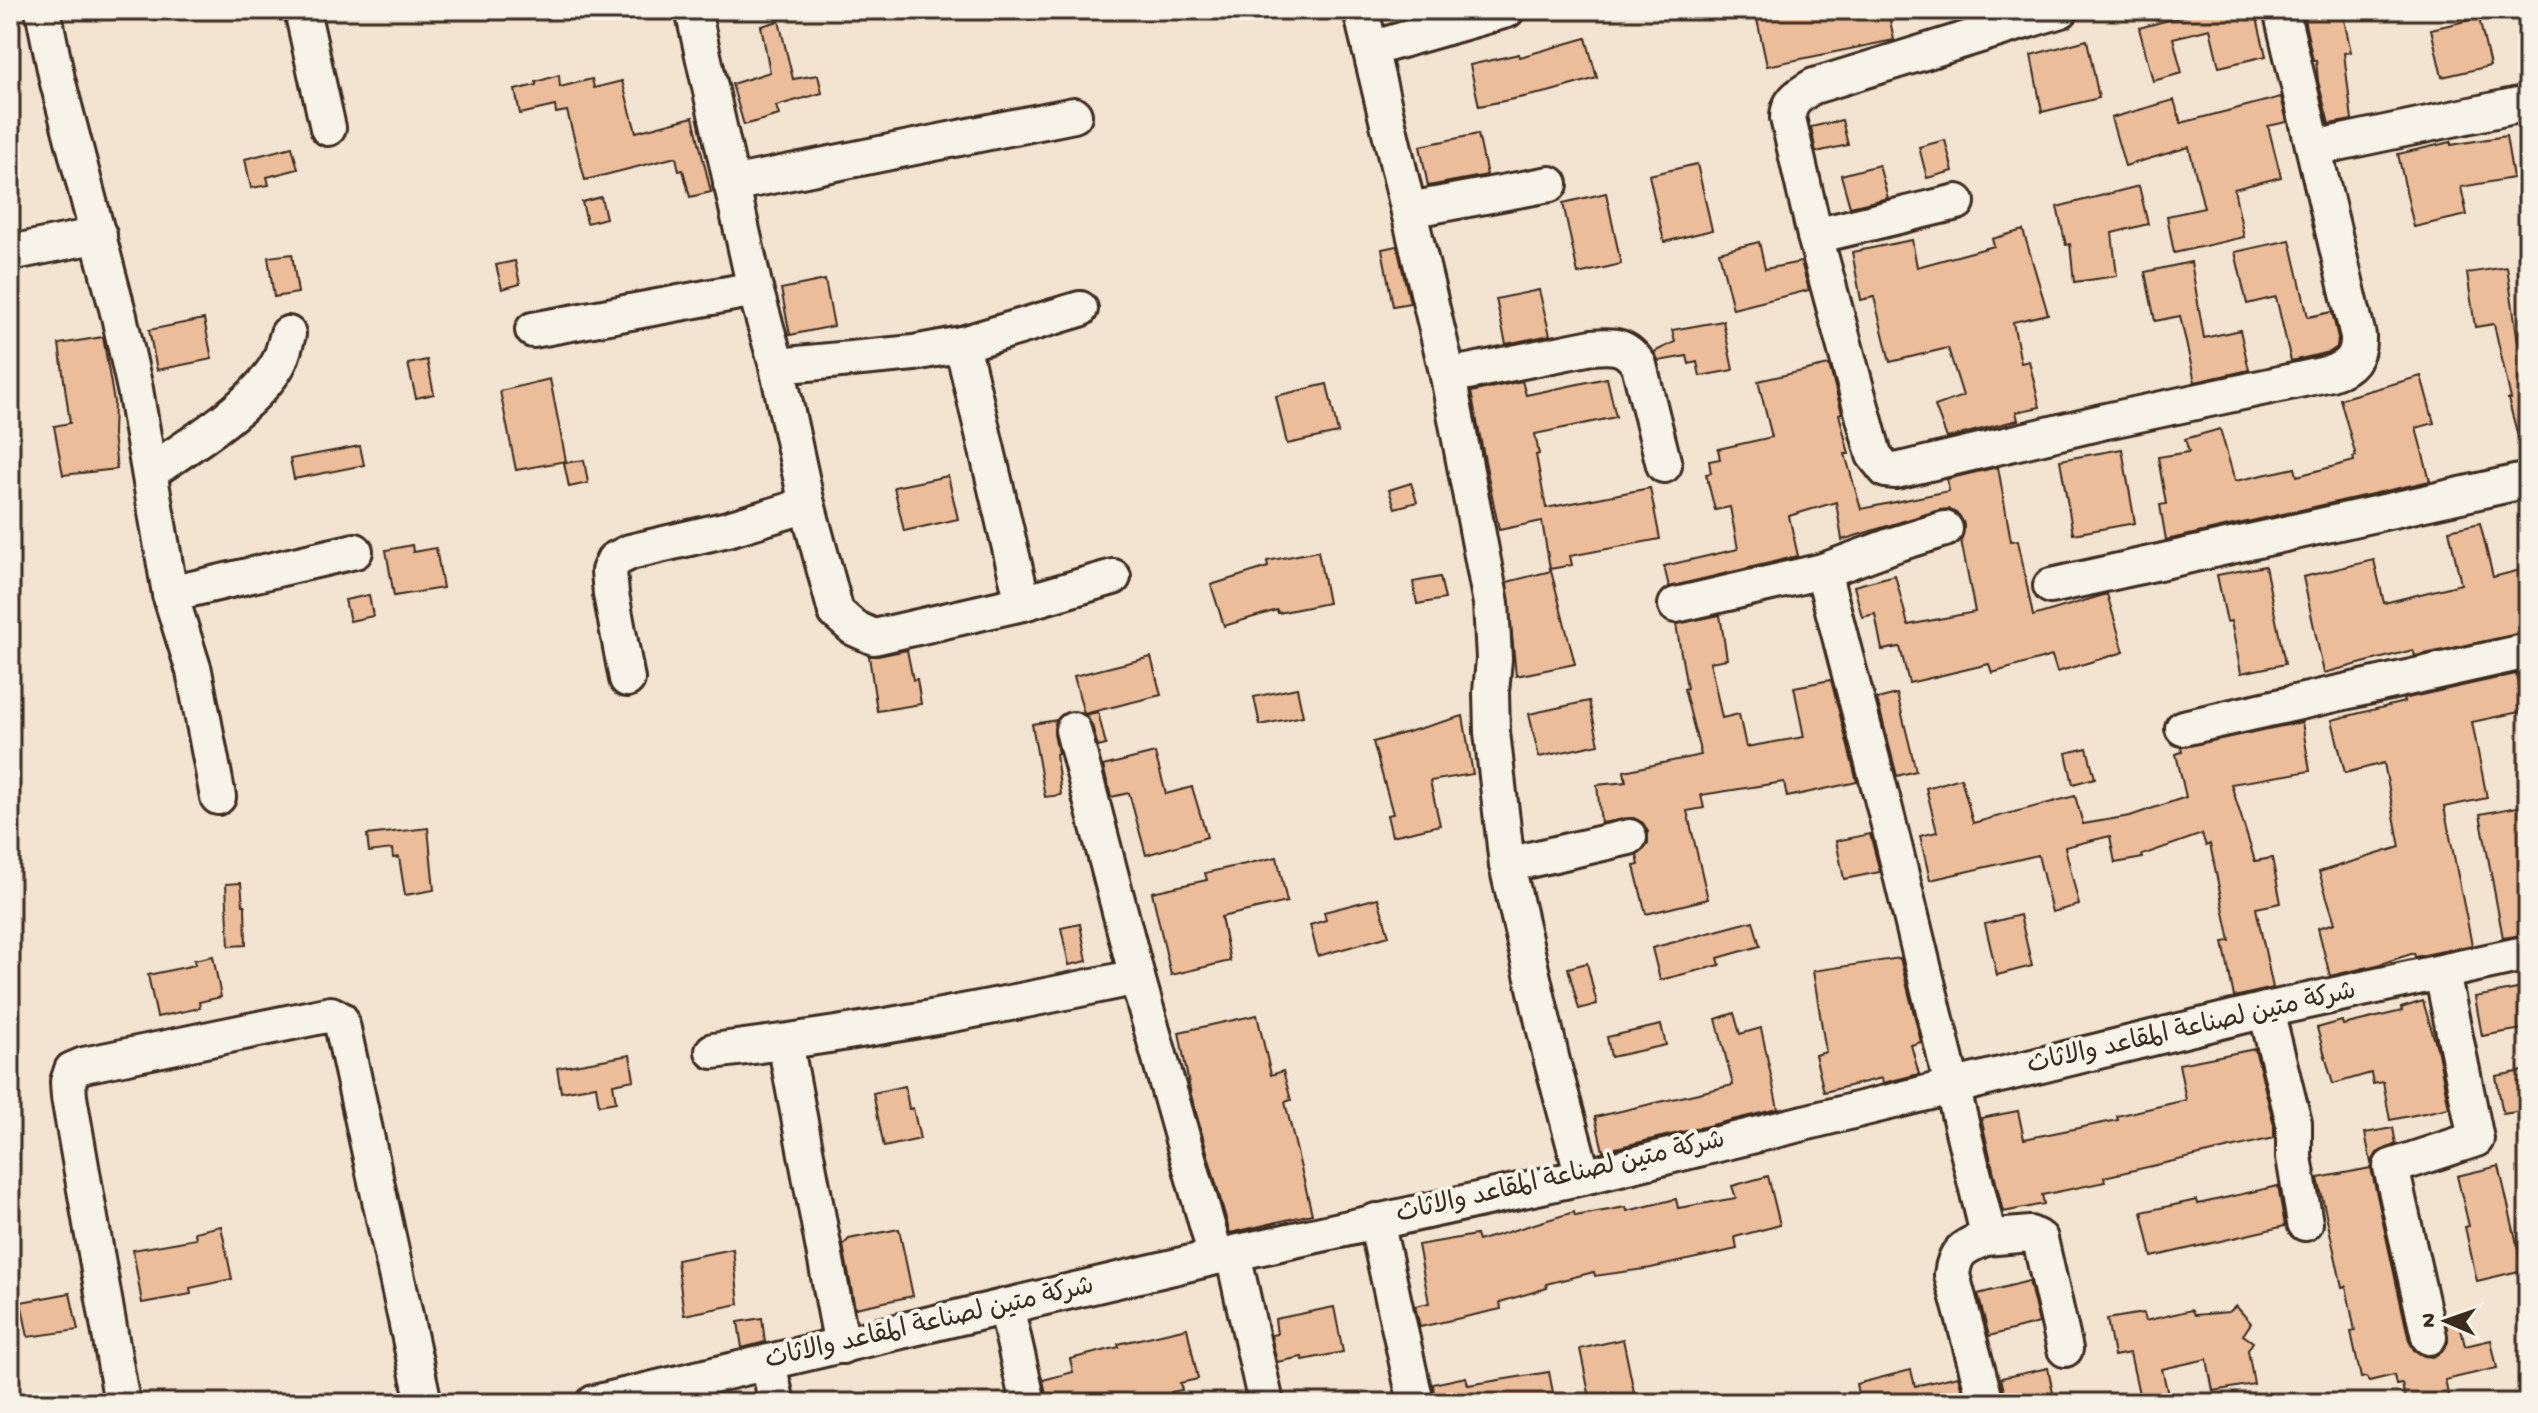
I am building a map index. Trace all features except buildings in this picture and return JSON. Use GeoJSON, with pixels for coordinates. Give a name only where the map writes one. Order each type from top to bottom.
{"type":"FeatureCollection","features":[{"type":"Feature","properties":{"kind":"street"},"geometry":{"type":"LineString","coordinates":[[43,10],[57,79],[99,235],[135,389],[170,594],[194,671],[218,797]]}},
{"type":"Feature","properties":{"kind":"street"},"geometry":{"type":"LineString","coordinates":[[302,10],[328,128]]}},
{"type":"Feature","properties":{"kind":"street"},"geometry":{"type":"LineString","coordinates":[[693,10],[755,289],[777,366],[806,500],[836,612],[854,628],[874,637],[1023,603],[1113,577]]}},
{"type":"Feature","properties":{"kind":"street"},"geometry":{"type":"LineString","coordinates":[[1361,10],[1448,376],[1491,603],[1494,659],[1492,732],[1507,865],[1552,1061],[1583,1177]]}},
{"type":"Feature","properties":{"kind":"street"},"geometry":{"type":"LineString","coordinates":[[1370,49],[1507,10]]}},
{"type":"Feature","properties":{"kind":"street"},"geometry":{"type":"LineString","coordinates":[[2061,10],[1814,86],[1794,100],[1788,110],[1815,236],[1874,455],[1886,470],[1896,471],[2345,368],[2353,361],[2359,348],[2358,336],[2281,10]]}},
{"type":"Feature","properties":{"kind":"street"},"geometry":{"type":"LineString","coordinates":[[2314,148],[2528,103]]}},
{"type":"Feature","properties":{"kind":"street"},"geometry":{"type":"LineString","coordinates":[[731,184],[1074,115]]}},
{"type":"Feature","properties":{"kind":"street"},"geometry":{"type":"LineString","coordinates":[[1409,210],[1550,184]]}},
{"type":"Feature","properties":{"kind":"street"},"geometry":{"type":"LineString","coordinates":[[1815,236],[1957,202]]}},
{"type":"Feature","properties":{"kind":"street"},"geometry":{"type":"LineString","coordinates":[[10,253],[99,235]]}},
{"type":"Feature","properties":{"kind":"street"},"geometry":{"type":"LineString","coordinates":[[533,330],[755,289]]}},
{"type":"Feature","properties":{"kind":"street"},"geometry":{"type":"LineString","coordinates":[[777,366],[914,353],[962,344],[1080,309]]}},
{"type":"Feature","properties":{"kind":"street"},"geometry":{"type":"LineString","coordinates":[[150,472],[199,439],[262,385],[279,362],[288,334]]}},
{"type":"Feature","properties":{"kind":"street"},"geometry":{"type":"LineString","coordinates":[[962,344],[1023,603]]}},
{"type":"Feature","properties":{"kind":"street"},"geometry":{"type":"LineString","coordinates":[[1448,376],[1592,347],[1613,346],[1631,354],[1639,365],[1664,465]]}},
{"type":"Feature","properties":{"kind":"street"},"geometry":{"type":"LineString","coordinates":[[2051,586],[2528,480]]}},
{"type":"Feature","properties":{"kind":"street"},"geometry":{"type":"LineString","coordinates":[[627,679],[611,594],[609,571],[614,560],[630,552],[728,529],[791,510],[806,500]]}},
{"type":"Feature","properties":{"kind":"street"},"geometry":{"type":"LineString","coordinates":[[1676,605],[1823,571],[1945,529]]}},
{"type":"Feature","properties":{"kind":"street"},"geometry":{"type":"LineString","coordinates":[[170,594],[355,551]]}},
{"type":"Feature","properties":{"kind":"street"},"geometry":{"type":"LineString","coordinates":[[1823,571],[1888,821],[1987,1230],[1985,1238]]}},
{"type":"Feature","properties":{"kind":"street"},"geometry":{"type":"LineString","coordinates":[[2183,728],[2528,651]]}},
{"type":"Feature","properties":{"kind":"street"},"geometry":{"type":"LineString","coordinates":[[1073,730],[1137,977],[1224,1255],[1266,1403]]}},
{"type":"Feature","properties":{"kind":"street"},"geometry":{"type":"LineString","coordinates":[[1507,865],[1629,837]]}},
{"type":"Feature","properties":{"kind":"street","name":"شركة متين لصناعة المقاعد والاثاث"},"geometry":{"type":"LineString","coordinates":[[594,1403],[1224,1255],[1583,1177],[2266,1010],[2528,953]]}},
{"type":"Feature","properties":{"kind":"street"},"geometry":{"type":"LineString","coordinates":[[2429,1337],[2391,1167],[2476,1139],[2442,973]]}},
{"type":"Feature","properties":{"kind":"street"},"geometry":{"type":"LineString","coordinates":[[713,1051],[986,1009],[1137,977]]}},
{"type":"Feature","properties":{"kind":"street"},"geometry":{"type":"LineString","coordinates":[[2266,1010],[2294,1123],[2294,1157],[2305,1223]]}},
{"type":"Feature","properties":{"kind":"street"},"geometry":{"type":"LineString","coordinates":[[122,1403],[69,1097],[68,1082],[72,1070],[100,1061],[331,1014],[340,1019],[343,1029],[424,1403]]}},
{"type":"Feature","properties":{"kind":"street"},"geometry":{"type":"LineString","coordinates":[[785,1042],[842,1346]]}},
{"type":"Feature","properties":{"kind":"street"},"geometry":{"type":"LineString","coordinates":[[1376,1221],[1416,1403]]}},
{"type":"Feature","properties":{"kind":"street"},"geometry":{"type":"LineString","coordinates":[[1986,1403],[1952,1275],[1954,1258],[1964,1248],[1985,1238],[2030,1234],[2040,1239],[2065,1349]]}},
{"type":"Feature","properties":{"kind":"street"},"geometry":{"type":"LineString","coordinates":[[1006,1306],[1028,1403]]}},
{"type":"Feature","properties":{"kind":"street"},"geometry":{"type":"LineString","coordinates":[[768,1364],[777,1403]]}}]}
